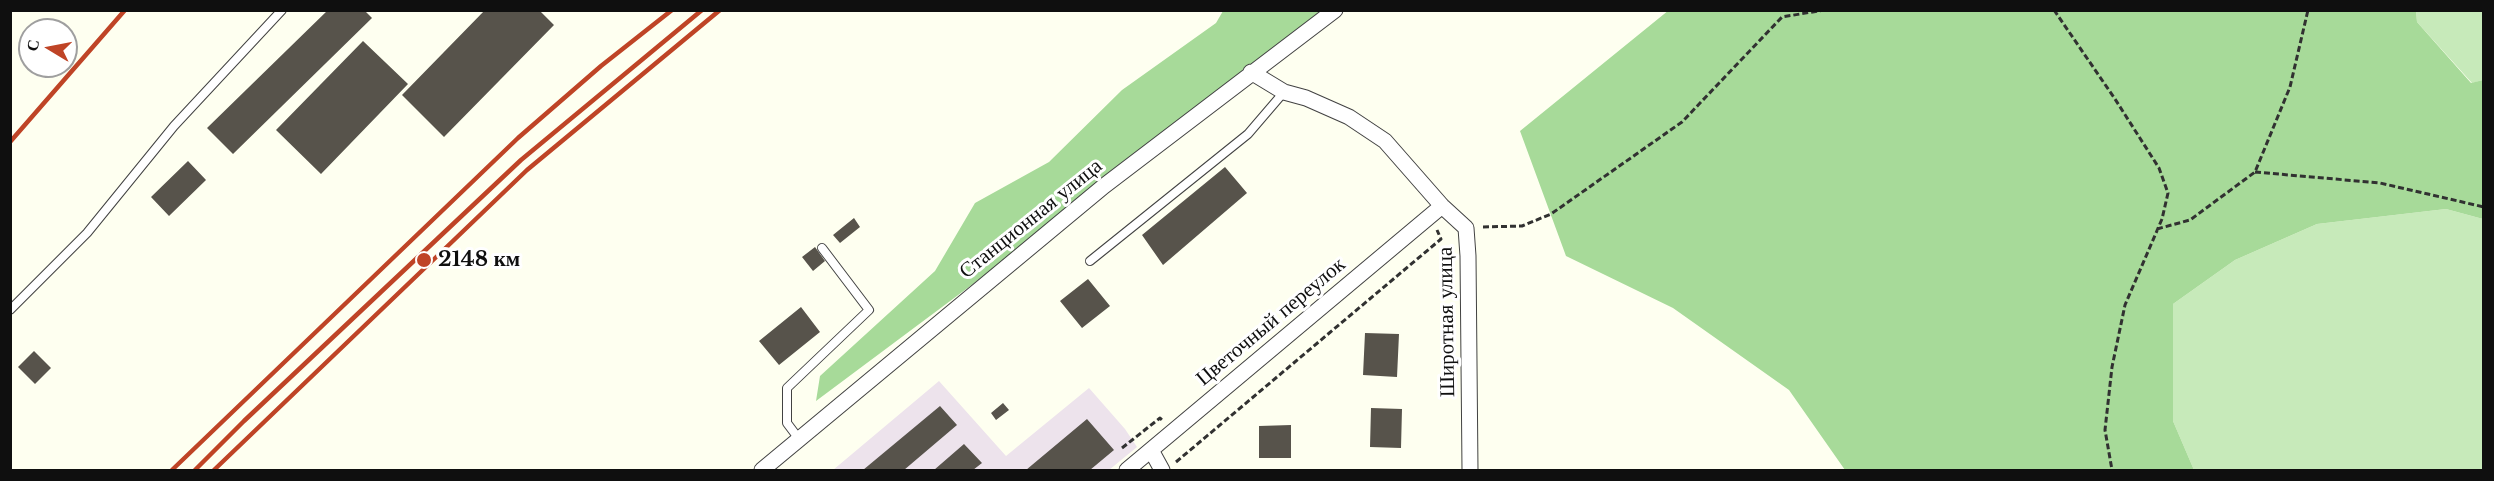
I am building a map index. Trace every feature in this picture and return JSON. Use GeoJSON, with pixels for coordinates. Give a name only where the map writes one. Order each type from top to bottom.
{"type":"FeatureCollection","features":[{"type":"Feature","properties":{"kind":"street","name":"Станционная улица"},"geometry":{"type":"LineString","coordinates":[[762,471],[1104,186],[1335,10]]}},
{"type":"Feature","properties":{"kind":"street","name":"Широтная улица"},"geometry":{"type":"LineString","coordinates":[[1251,72],[1284,92],[1306,98],[1349,117],[1385,141],[1442,206],[1466,228],[1470,471]]}},
{"type":"Feature","properties":{"kind":"street","name":"Цветочный переулок"},"geometry":{"type":"LineString","coordinates":[[1127,471],[1442,206]]}},
{"type":"Feature","properties":{"kind":"street"},"geometry":{"type":"LineString","coordinates":[[1151,450],[1162,471]]}},
{"type":"Feature","properties":{"kind":"lane"},"geometry":{"type":"LineString","coordinates":[[10,310],[87,233],[174,126],[282,10]]}},
{"type":"Feature","properties":{"kind":"lane"},"geometry":{"type":"LineString","coordinates":[[1090,261],[1248,134],[1284,92]]}},
{"type":"Feature","properties":{"kind":"lane"},"geometry":{"type":"LineString","coordinates":[[799,439],[787,423],[788,388],[870,310],[822,248]]}},
{"type":"Feature","properties":{"kind":"path"},"geometry":{"type":"LineString","coordinates":[[1466,228],[1522,226],[1551,214],[1682,122],[1782,17],[1824,10]]}},
{"type":"Feature","properties":{"kind":"path"},"geometry":{"type":"LineString","coordinates":[[2054,10],[2159,168],[2168,193],[2157,229],[2124,305],[2112,367],[2105,430],[2112,471]]}},
{"type":"Feature","properties":{"kind":"path"},"geometry":{"type":"LineString","coordinates":[[2157,229],[2190,220],[2255,172],[2290,87],[2308,10]]}},
{"type":"Feature","properties":{"kind":"path"},"geometry":{"type":"LineString","coordinates":[[2255,172],[2380,183],[2484,207]]}},
{"type":"Feature","properties":{"kind":"shaded area"},"geometry":{"type":"Polygon","coordinates":[[[939,381],[1006,456],[1089,388],[1125,429],[1137,447],[1109,470],[833,470],[939,381]]]}},
{"type":"Feature","properties":{"kind":"green space"},"geometry":{"type":"Polygon","coordinates":[[[1669,10],[2416,11],[2417,22],[2471,83],[2483,80],[2483,219],[2446,209],[2317,224],[2235,260],[2173,304],[2173,421],[2194,470],[1845,470],[1789,390],[1673,308],[1566,256],[1520,131],[1669,10]]]}},
{"type":"Feature","properties":{"kind":"green space"},"geometry":{"type":"Polygon","coordinates":[[[1223,11],[1339,11],[816,401],[820,376],[935,271],[975,203],[1049,162],[1122,90],[1216,23],[1223,11]]]}},
{"type":"Feature","properties":{"kind":"green space"},"geometry":{"type":"Polygon","coordinates":[[[2416,11],[2483,11],[2483,80],[2472,83],[2417,22],[2416,11]]]}},
{"type":"Feature","properties":{"kind":"green space"},"geometry":{"type":"Polygon","coordinates":[[[2446,209],[2483,219],[2483,470],[2194,470],[2173,421],[2173,304],[2235,260],[2317,224],[2446,209]]]}},
{"type":"Feature","properties":{"kind":"building"},"geometry":{"type":"Polygon","coordinates":[[[328,10],[364,10],[372,18],[233,154],[207,128],[328,10]]]}},
{"type":"Feature","properties":{"kind":"building"},"geometry":{"type":"Polygon","coordinates":[[[485,10],[539,10],[554,25],[444,137],[402,95],[485,10]]]}},
{"type":"Feature","properties":{"kind":"building"},"geometry":{"type":"Polygon","coordinates":[[[363,41],[408,84],[321,174],[276,130],[363,41]]]}},
{"type":"Feature","properties":{"kind":"building"},"geometry":{"type":"Polygon","coordinates":[[[188,161],[206,180],[169,216],[151,197],[188,161]]]}},
{"type":"Feature","properties":{"kind":"building"},"geometry":{"type":"Polygon","coordinates":[[[1225,167],[1247,193],[1163,265],[1142,235],[1225,167]]]}},
{"type":"Feature","properties":{"kind":"building"},"geometry":{"type":"Polygon","coordinates":[[[854,218],[860,227],[840,243],[833,235],[854,218]]]}},
{"type":"Feature","properties":{"kind":"building"},"geometry":{"type":"Polygon","coordinates":[[[815,247],[825,261],[813,271],[802,257],[815,247]]]}},
{"type":"Feature","properties":{"kind":"building"},"geometry":{"type":"Polygon","coordinates":[[[1088,279],[1110,306],[1082,328],[1060,301],[1088,279]]]}},
{"type":"Feature","properties":{"kind":"building"},"geometry":{"type":"Polygon","coordinates":[[[801,307],[820,332],[779,365],[759,341],[801,307]]]}},
{"type":"Feature","properties":{"kind":"building"},"geometry":{"type":"Polygon","coordinates":[[[1365,333],[1399,334],[1397,377],[1363,375],[1365,333]]]}},
{"type":"Feature","properties":{"kind":"building"},"geometry":{"type":"Polygon","coordinates":[[[34,351],[51,368],[35,384],[18,367],[34,351]]]}},
{"type":"Feature","properties":{"kind":"building"},"geometry":{"type":"Polygon","coordinates":[[[1003,403],[1009,410],[996,420],[991,413],[1003,403]]]}},
{"type":"Feature","properties":{"kind":"building"},"geometry":{"type":"Polygon","coordinates":[[[940,406],[957,425],[904,470],[863,470],[940,406]]]}},
{"type":"Feature","properties":{"kind":"building"},"geometry":{"type":"Polygon","coordinates":[[[1371,408],[1402,409],[1401,448],[1370,447],[1371,408]]]}},
{"type":"Feature","properties":{"kind":"building"},"geometry":{"type":"Polygon","coordinates":[[[1087,419],[1114,450],[1090,470],[1026,470],[1087,419]]]}},
{"type":"Feature","properties":{"kind":"building"},"geometry":{"type":"Polygon","coordinates":[[[1291,425],[1291,458],[1259,458],[1259,426],[1291,425]]]}},
{"type":"Feature","properties":{"kind":"building"},"geometry":{"type":"Polygon","coordinates":[[[964,444],[982,463],[973,470],[934,470],[964,444]]]}},
{"type":"Feature","properties":{"kind":"railway"},"geometry":{"type":"LineString","coordinates":[[10,142],[125,10]]}},
{"type":"Feature","properties":{"kind":"railway"},"geometry":{"type":"LineString","coordinates":[[172,470],[518,138],[601,66],[672,10]]}},
{"type":"Feature","properties":{"kind":"railway"},"geometry":{"type":"LineString","coordinates":[[195,470],[521,160],[702,10]]}},
{"type":"Feature","properties":{"kind":"railway"},"geometry":{"type":"LineString","coordinates":[[214,470],[527,170],[720,10]]}},
{"type":"Feature","properties":{"kind":"place","name":"2148 км"},"geometry":{"type":"Point","coordinates":[424,260]}}]}
